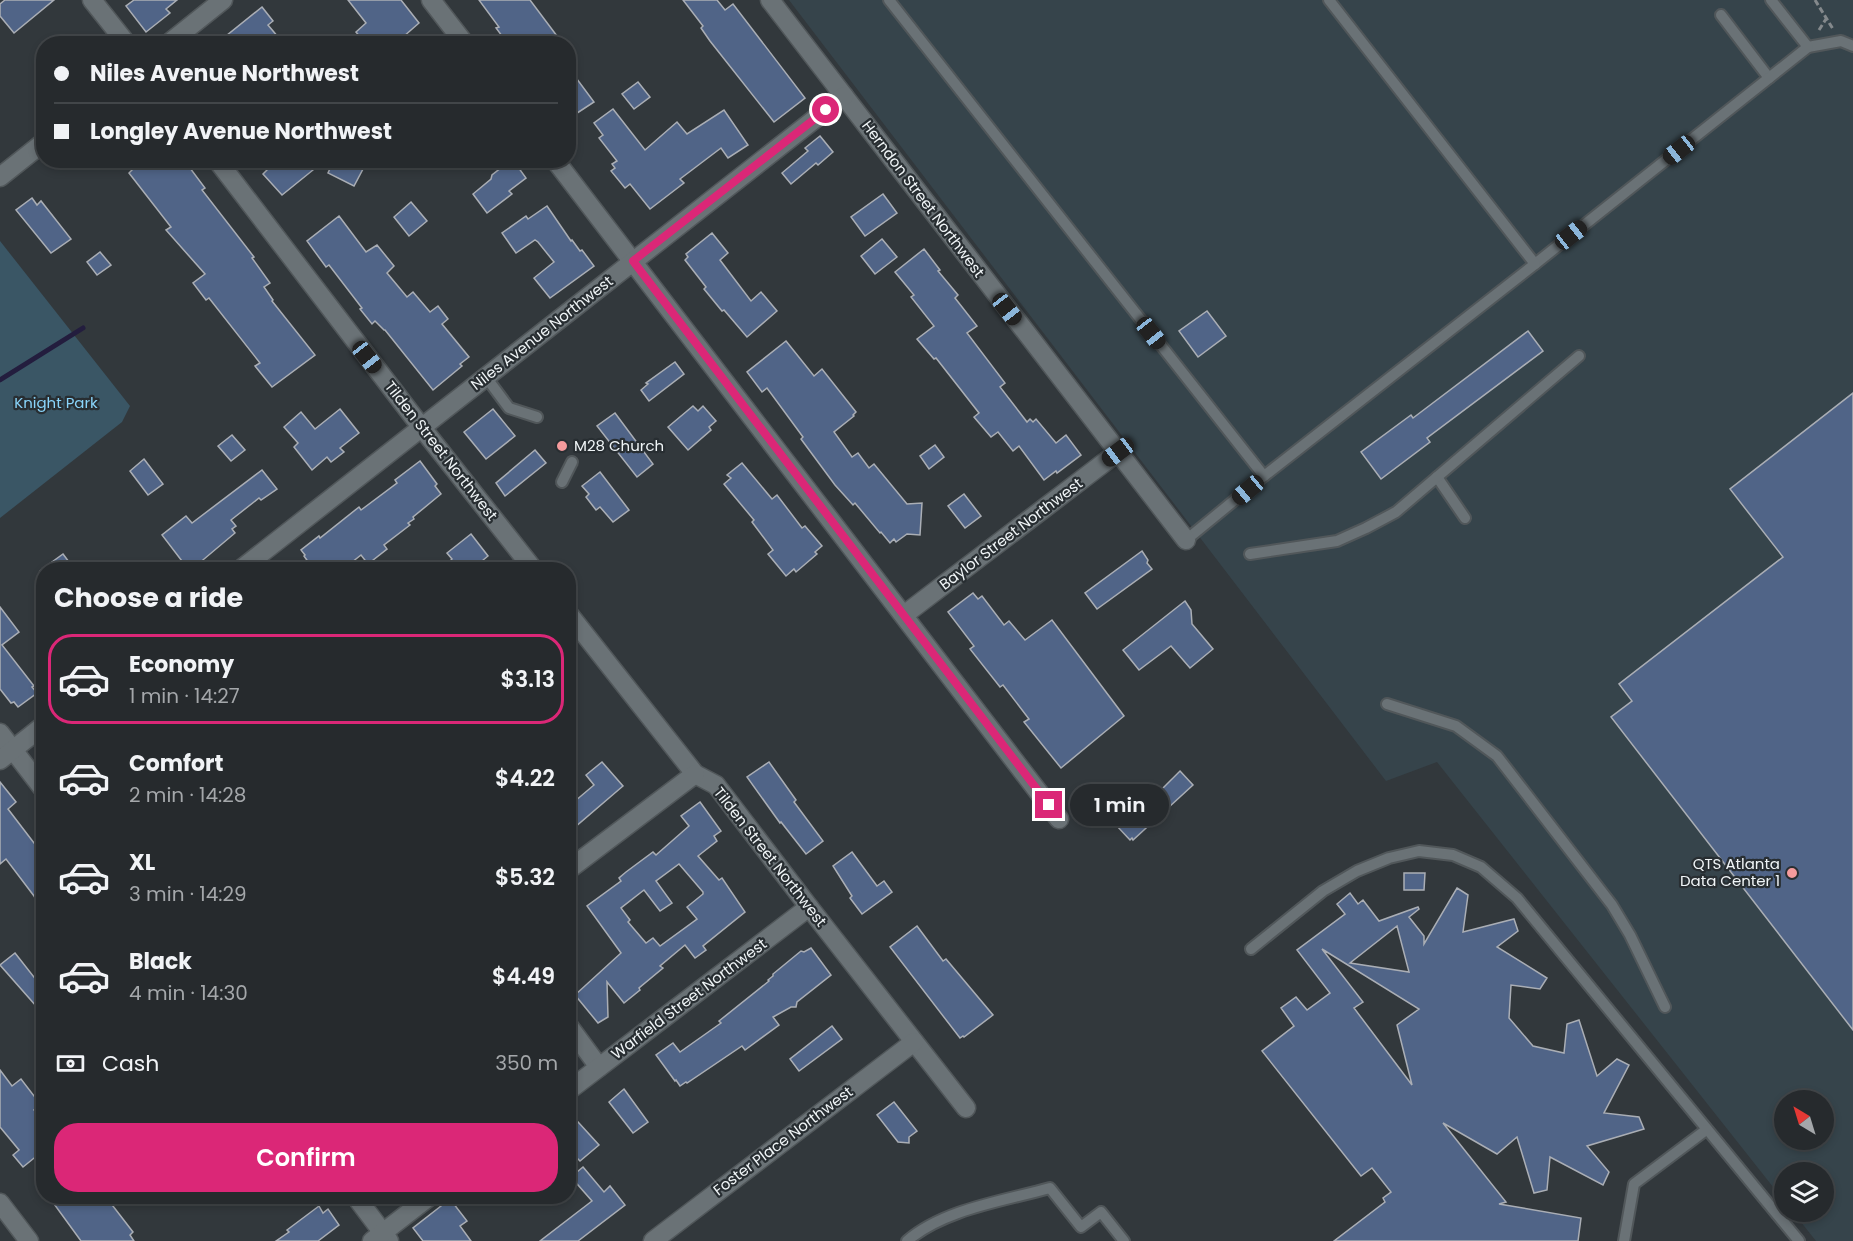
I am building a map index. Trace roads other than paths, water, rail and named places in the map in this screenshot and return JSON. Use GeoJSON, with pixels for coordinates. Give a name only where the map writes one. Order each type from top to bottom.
{"type":"FeatureCollection","features":[{"type":"Feature","properties":{"kind":"street"},"geometry":{"type":"LineString","coordinates":[[92,0],[121,36]]}},
{"type":"Feature","properties":{"kind":"street"},"geometry":{"type":"LineString","coordinates":[[178,36],[223,0]]}},
{"type":"Feature","properties":{"kind":"street"},"geometry":{"type":"LineString","coordinates":[[431,0],[459,36]]}},
{"type":"Feature","properties":{"kind":"street","name":"Herndon Street Northwest"},"geometry":{"type":"LineString","coordinates":[[770,0],[1186,540]]}},
{"type":"Feature","properties":{"kind":"street","name":"Niles Avenue Northwest"},"geometry":{"type":"LineString","coordinates":[[250,562],[844,96]]}},
{"type":"Feature","properties":{"kind":"street"},"geometry":{"type":"LineString","coordinates":[[0,177],[36,148]]}},
{"type":"Feature","properties":{"kind":"street","name":"Tilden Street Northwest"},"geometry":{"type":"LineString","coordinates":[[223,168],[528,562]]}},
{"type":"Feature","properties":{"kind":"street"},"geometry":{"type":"LineString","coordinates":[[561,168],[1059,819]]}},
{"type":"Feature","properties":{"kind":"street","name":"Baylor Street Northwest"},"geometry":{"type":"LineString","coordinates":[[904,615],[1118,452]]}},
{"type":"Feature","properties":{"kind":"street","name":"Tilden Street Northwest"},"geometry":{"type":"LineString","coordinates":[[576,623],[695,774],[716,785],[966,1108]]}},
{"type":"Feature","properties":{"kind":"street"},"geometry":{"type":"LineString","coordinates":[[6,755],[36,731]]}},
{"type":"Feature","properties":{"kind":"street"},"geometry":{"type":"LineString","coordinates":[[0,733],[6,755],[36,783]]}},
{"type":"Feature","properties":{"kind":"street"},"geometry":{"type":"LineString","coordinates":[[576,864],[695,774]]}},
{"type":"Feature","properties":{"kind":"street","name":"Warfield Street Northwest"},"geometry":{"type":"LineString","coordinates":[[576,1085],[809,908]]}},
{"type":"Feature","properties":{"kind":"street"},"geometry":{"type":"LineString","coordinates":[[576,1036],[599,1067]]}},
{"type":"Feature","properties":{"kind":"street","name":"Foster Place Northwest"},"geometry":{"type":"LineString","coordinates":[[652,1241],[914,1042]]}},
{"type":"Feature","properties":{"kind":"street"},"geometry":{"type":"LineString","coordinates":[[0,1203],[29,1241]]}},
{"type":"Feature","properties":{"kind":"street"},"geometry":{"type":"LineString","coordinates":[[360,1204],[381,1238],[421,1204]]}},
{"type":"Feature","properties":{"kind":"lane"},"geometry":{"type":"LineString","coordinates":[[890,0],[1264,476]]}},
{"type":"Feature","properties":{"kind":"lane"},"geometry":{"type":"LineString","coordinates":[[1329,0],[1535,264]]}},
{"type":"Feature","properties":{"kind":"lane"},"geometry":{"type":"LineString","coordinates":[[1771,0],[1808,47]]}},
{"type":"Feature","properties":{"kind":"lane"},"geometry":{"type":"LineString","coordinates":[[1721,15],[1769,78]]}},
{"type":"Feature","properties":{"kind":"lane"},"geometry":{"type":"LineString","coordinates":[[1186,540],[1808,47],[1841,41],[1853,46]]}},
{"type":"Feature","properties":{"kind":"lane"},"geometry":{"type":"LineString","coordinates":[[1250,554],[1336,541],[1396,512],[1579,356]]}},
{"type":"Feature","properties":{"kind":"lane"},"geometry":{"type":"LineString","coordinates":[[486,377],[509,408],[537,417]]}},
{"type":"Feature","properties":{"kind":"lane"},"geometry":{"type":"LineString","coordinates":[[562,482],[572,462]]}},
{"type":"Feature","properties":{"kind":"lane"},"geometry":{"type":"LineString","coordinates":[[1437,477],[1465,518]]}},
{"type":"Feature","properties":{"kind":"lane"},"geometry":{"type":"LineString","coordinates":[[1387,704],[1456,726],[1497,756],[1612,905],[1630,935],[1665,1007]]}},
{"type":"Feature","properties":{"kind":"lane"},"geometry":{"type":"LineString","coordinates":[[1251,949],[1323,891],[1357,871],[1389,858],[1419,851],[1453,855],[1481,867],[1517,898],[1799,1241]]}},
{"type":"Feature","properties":{"kind":"lane"},"geometry":{"type":"LineString","coordinates":[[1624,1241],[1634,1184],[1706,1130]]}},
{"type":"Feature","properties":{"kind":"lane"},"geometry":{"type":"LineString","coordinates":[[907,1241],[931,1224],[955,1214],[1050,1188],[1081,1227],[1101,1212],[1124,1241]]}},
{"type":"Feature","properties":{"kind":"waterway"},"geometry":{"type":"LineString","coordinates":[[0,380],[83,328]]}},
{"type":"Feature","properties":{"kind":"place","name":"M28 Church"},"geometry":{"type":"Point","coordinates":[562,446]}},
{"type":"Feature","properties":{"kind":"place","name":"QTS Atlanta Data Center 1"},"geometry":{"type":"Point","coordinates":[1792,873]}},
{"type":"Feature","properties":{"kind":"park label","name":"Knight Park"},"geometry":{"type":"Point","coordinates":[56,403]}}]}
